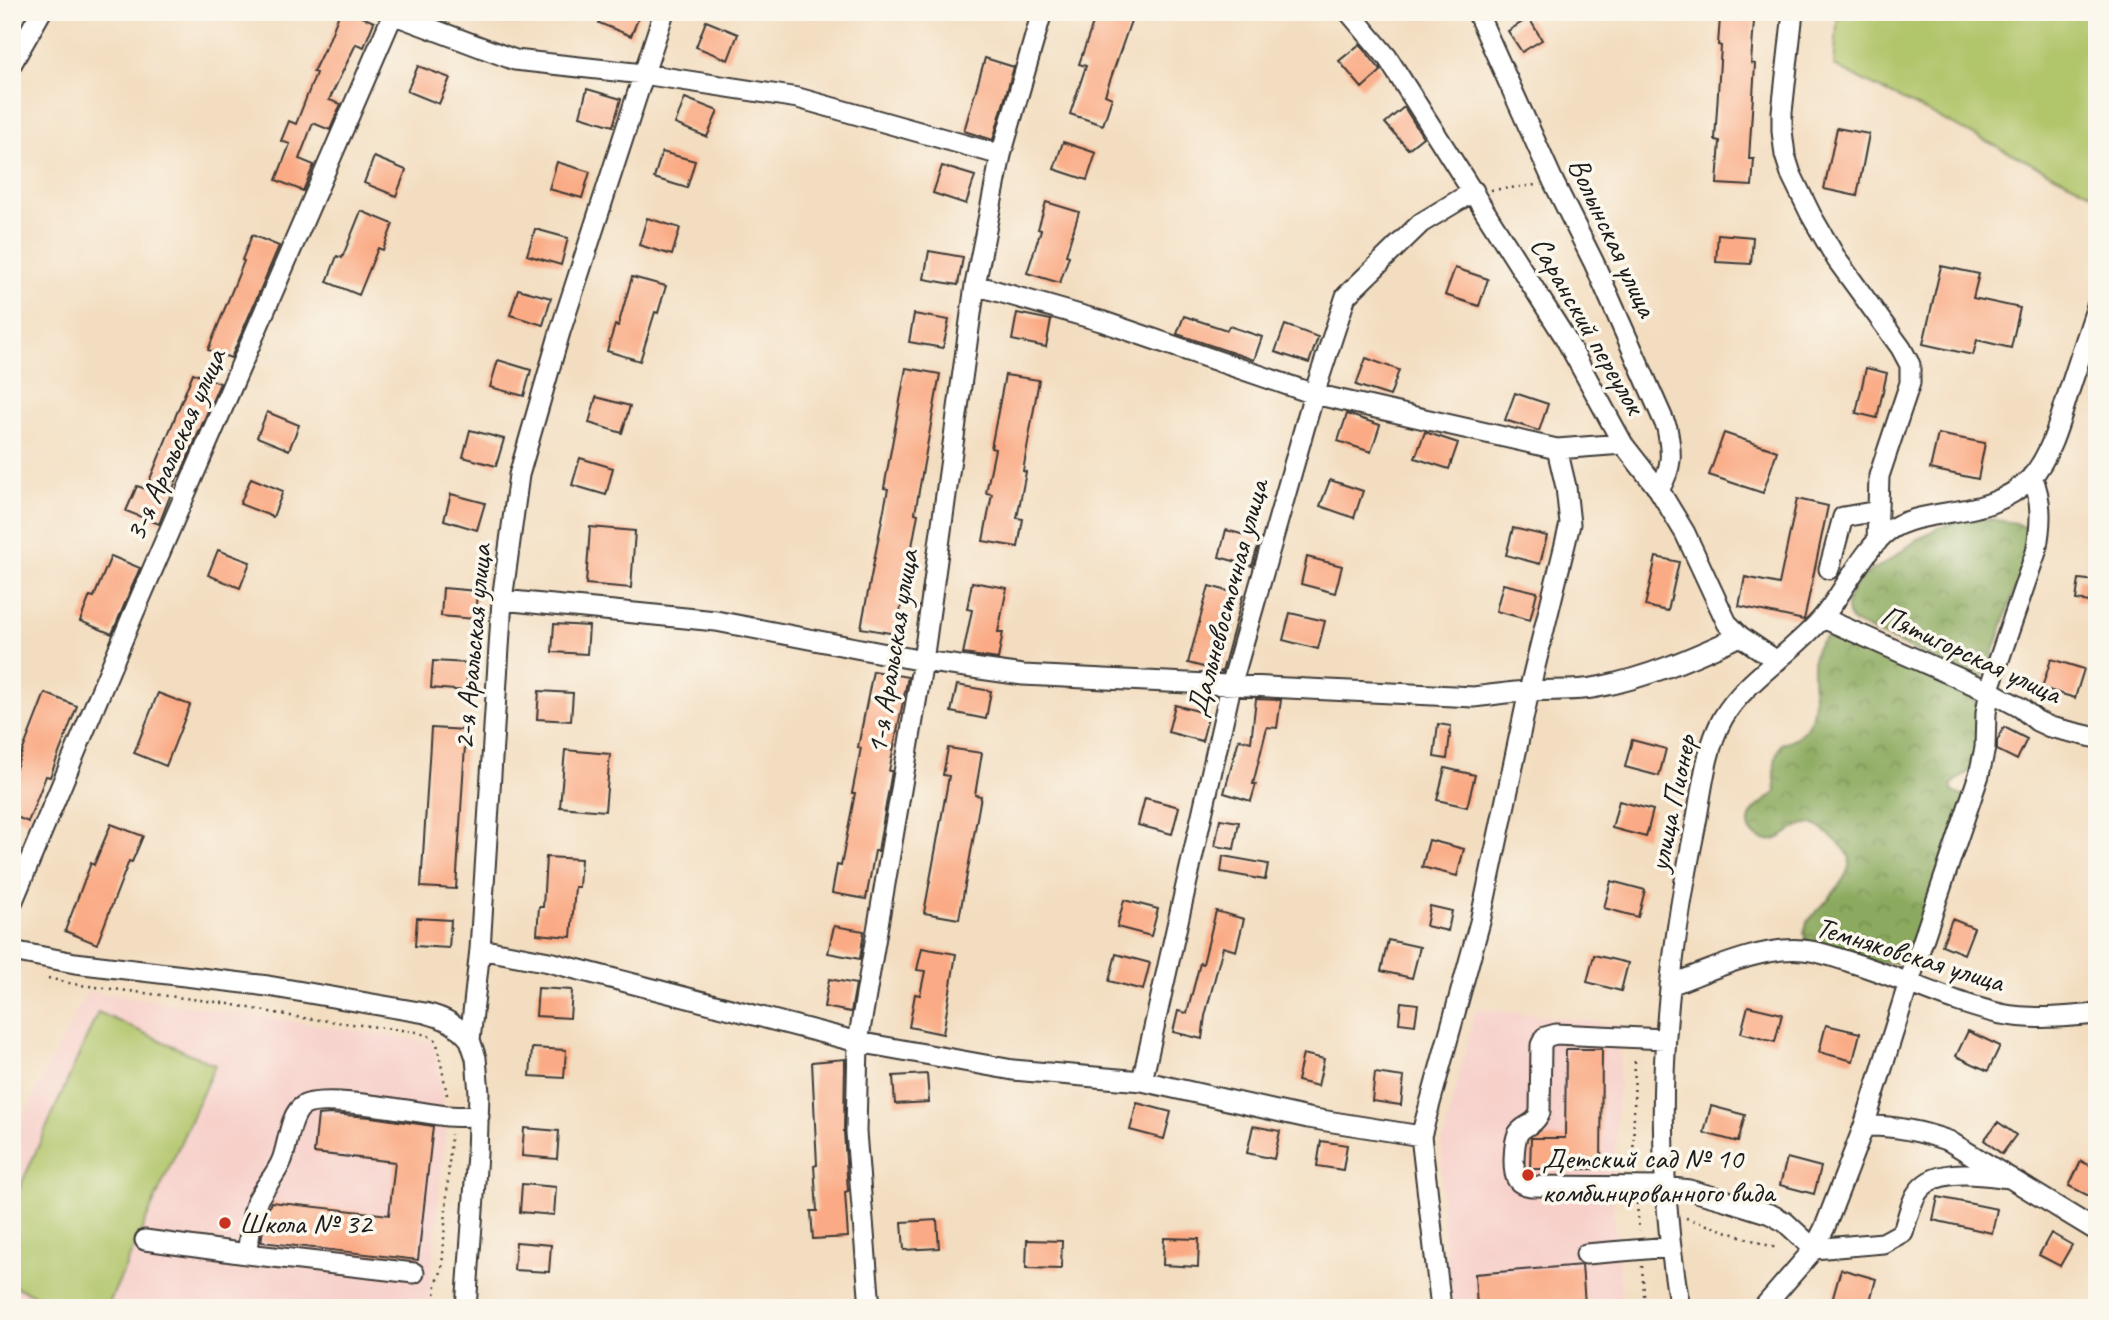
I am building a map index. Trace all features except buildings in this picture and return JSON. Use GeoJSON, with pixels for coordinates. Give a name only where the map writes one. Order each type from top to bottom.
{"type":"FeatureCollection","features":[{"type":"Feature","properties":{"kind":"street"},"geometry":{"type":"LineString","coordinates":[[12,63],[41,12]]}},
{"type":"Feature","properties":{"kind":"street","name":"2-я Аральская улица"},"geometry":{"type":"LineString","coordinates":[[466,1308],[479,1116],[478,1071],[470,1040],[480,949],[502,600],[519,475],[560,332],[664,12]]}},
{"type":"Feature","properties":{"kind":"street","name":"1-я Аральская улица"},"geometry":{"type":"LineString","coordinates":[[870,1308],[856,1132],[858,1042],[923,661],[975,285],[1001,155],[1042,12]]}},
{"type":"Feature","properties":{"kind":"street","name":"Саранский переулок"},"geometry":{"type":"LineString","coordinates":[[1349,12],[1387,57],[1564,336],[1623,444],[1659,490],[1685,533],[1727,623],[1740,636],[1777,661]]}},
{"type":"Feature","properties":{"kind":"street","name":"Волынская улица"},"geometry":{"type":"LineString","coordinates":[[1477,12],[1554,183],[1600,276],[1667,428],[1672,450],[1668,474],[1659,490]]}},
{"type":"Feature","properties":{"kind":"street"},"geometry":{"type":"LineString","coordinates":[[1793,12],[1782,112],[1782,131],[1788,165],[1811,215],[1837,260],[1901,348],[1910,365],[1910,383],[1879,476],[1877,542]]}},
{"type":"Feature","properties":{"kind":"street"},"geometry":{"type":"LineString","coordinates":[[391,13],[515,60],[643,74],[798,98],[1001,155]]}},
{"type":"Feature","properties":{"kind":"street","name":"3-я Аральская улица"},"geometry":{"type":"LineString","coordinates":[[12,902],[391,13]]}},
{"type":"Feature","properties":{"kind":"street","name":"Дальневосточная улица"},"geometry":{"type":"LineString","coordinates":[[1142,1080],[1231,685],[1314,394],[1346,296],[1421,223],[1474,191]]}},
{"type":"Feature","properties":{"kind":"street"},"geometry":{"type":"LineString","coordinates":[[975,285],[1101,321],[1314,394],[1557,449],[1623,444]]}},
{"type":"Feature","properties":{"kind":"street"},"geometry":{"type":"LineString","coordinates":[[1763,1308],[1814,1249],[1864,1126],[1984,758],[1989,691],[2036,552],[2040,532],[2040,501],[2032,476],[2042,462],[2059,421],[2097,306]]}},
{"type":"Feature","properties":{"kind":"street"},"geometry":{"type":"LineString","coordinates":[[1441,1308],[1421,1136],[1480,922],[1529,691],[1570,524],[1566,487],[1557,449]]}},
{"type":"Feature","properties":{"kind":"street","name":"улица Пионер"},"geometry":{"type":"LineString","coordinates":[[1680,1308],[1670,1247],[1665,1187],[1665,1039],[1690,849],[1715,737],[1729,707],[1823,618],[1877,542],[1888,531],[1910,521],[1991,503],[2009,495],[2032,476]]}},
{"type":"Feature","properties":{"kind":"street"},"geometry":{"type":"LineString","coordinates":[[1829,569],[1843,517],[1878,511]]}},
{"type":"Feature","properties":{"kind":"street"},"geometry":{"type":"LineString","coordinates":[[502,600],[716,621],[923,661],[1023,675],[1474,697],[1596,688],[1671,666],[1740,636]]}},
{"type":"Feature","properties":{"kind":"street","name":"Пятигорская улица"},"geometry":{"type":"LineString","coordinates":[[1823,618],[1989,691],[2049,727],[2097,738]]}},
{"type":"Feature","properties":{"kind":"street"},"geometry":{"type":"LineString","coordinates":[[480,949],[549,962],[858,1042],[1013,1070],[1142,1080],[1308,1118],[1421,1136]]}},
{"type":"Feature","properties":{"kind":"street","name":"Темняковская улица"},"geometry":{"type":"LineString","coordinates":[[1670,985],[1754,956],[1791,950],[1821,953],[2003,1014],[2064,1017],[2097,1014]]}},
{"type":"Feature","properties":{"kind":"street"},"geometry":{"type":"LineString","coordinates":[[12,951],[75,963],[268,986],[425,1013],[443,1017],[456,1024],[470,1040]]}},
{"type":"Feature","properties":{"kind":"street"},"geometry":{"type":"LineString","coordinates":[[1665,1039],[1556,1034],[1545,1037],[1541,1045],[1540,1112],[1536,1121],[1519,1131],[1516,1139],[1516,1179],[1531,1186],[1665,1187],[1725,1199],[1770,1214],[1785,1222],[1814,1249],[1883,1242],[1903,1232],[1916,1194],[1930,1181],[1961,1173],[2010,1178]]}},
{"type":"Feature","properties":{"kind":"street"},"geometry":{"type":"LineString","coordinates":[[247,1254],[258,1200],[275,1174],[296,1114],[302,1106],[312,1102],[333,1101],[452,1116],[479,1116]]}},
{"type":"Feature","properties":{"kind":"street"},"geometry":{"type":"LineString","coordinates":[[1864,1126],[1900,1127],[1949,1141],[2097,1231]]}},
{"type":"Feature","properties":{"kind":"street"},"geometry":{"type":"LineString","coordinates":[[145,1240],[414,1273]]}},
{"type":"Feature","properties":{"kind":"street"},"geometry":{"type":"LineString","coordinates":[[1586,1254],[1670,1247]]}},
{"type":"Feature","properties":{"kind":"path"},"geometry":{"type":"LineString","coordinates":[[1474,191],[1554,183]]}},
{"type":"Feature","properties":{"kind":"path"},"geometry":{"type":"LineString","coordinates":[[37,975],[73,984],[417,1032],[434,1038],[452,1116],[442,1269],[436,1285],[434,1308]]}},
{"type":"Feature","properties":{"kind":"path"},"geometry":{"type":"LineString","coordinates":[[1637,1211],[1646,1211]]}},
{"type":"Feature","properties":{"kind":"path"},"geometry":{"type":"LineString","coordinates":[[1686,1218],[1776,1248]]}},
{"type":"Feature","properties":{"kind":"shaded area","name":"Школа № 32"},"geometry":{"type":"Polygon","coordinates":[[[87,991],[433,1042],[447,1121],[428,1308],[12,1308],[12,1138],[87,991]]]}},
{"type":"Feature","properties":{"kind":"shaded area","name":"Детский сад № 10 комбинированного вида"},"geometry":{"type":"Polygon","coordinates":[[[1476,1008],[1621,1025],[1613,1214],[1623,1308],[1452,1308],[1441,1206],[1442,1144],[1476,1008]]]}},
{"type":"Feature","properties":{"kind":"green space"},"geometry":{"type":"Polygon","coordinates":[[[1838,12],[2097,12],[2097,184],[2091,193],[1834,66],[1838,12]]]}},
{"type":"Feature","properties":{"kind":"green space"},"geometry":{"type":"Polygon","coordinates":[[[1989,519],[2016,523],[2027,528],[2030,544],[1987,672],[1982,677],[1975,677],[1854,623],[1849,617],[1849,596],[1868,573],[1943,526],[1961,521],[1989,519]]]}},
{"type":"Feature","properties":{"kind":"green space"},"geometry":{"type":"Polygon","coordinates":[[[1830,635],[1884,655],[1965,695],[1979,706],[1976,766],[1951,785],[1953,792],[1965,797],[1915,957],[1902,962],[1860,959],[1806,941],[1804,933],[1807,922],[1835,891],[1847,872],[1850,863],[1848,853],[1827,833],[1812,824],[1805,824],[1778,838],[1765,840],[1752,833],[1749,824],[1752,814],[1776,792],[1775,762],[1781,744],[1800,735],[1810,721],[1814,706],[1814,657],[1818,644],[1830,635]]]}},
{"type":"Feature","properties":{"kind":"green space"},"geometry":{"type":"Polygon","coordinates":[[[98,1012],[215,1065],[107,1308],[63,1308],[12,1285],[12,1205],[98,1012]]]}},
{"type":"Feature","properties":{"kind":"place","name":"Детский сад № 10 комбинированного вида"},"geometry":{"type":"Point","coordinates":[1528,1175]}},
{"type":"Feature","properties":{"kind":"place","name":"Школа № 32"},"geometry":{"type":"Point","coordinates":[225,1223]}}]}
